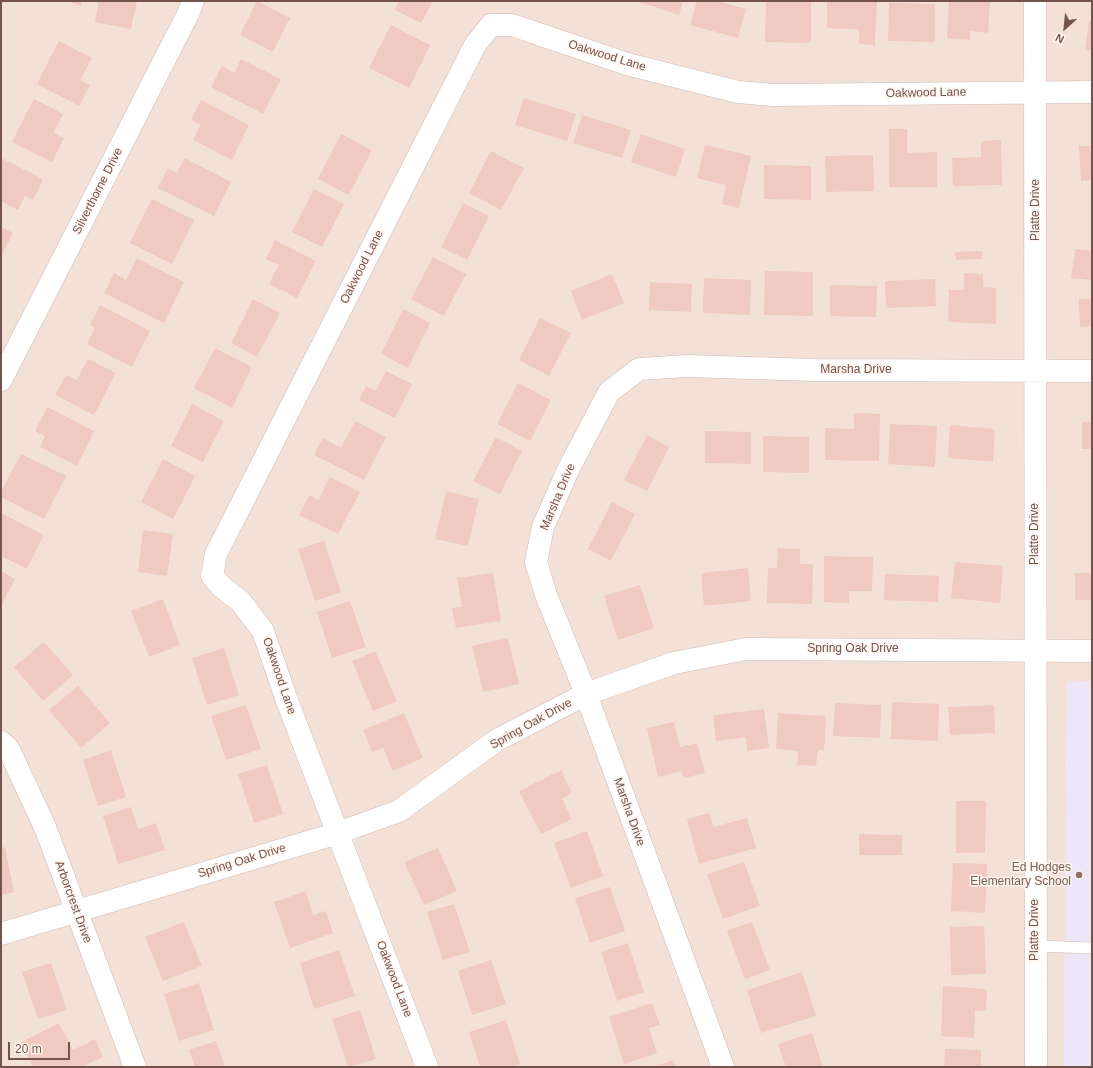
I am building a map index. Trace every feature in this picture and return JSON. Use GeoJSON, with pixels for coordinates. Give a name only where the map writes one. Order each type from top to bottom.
{"type":"FeatureCollection","features":[{"type":"Feature","properties":{"kind":"street","name":"Silverthorne Drive"},"geometry":{"type":"LineString","coordinates":[[1,380],[188,14],[193,1]]}},
{"type":"Feature","properties":{"kind":"street","name":"Platte Drive"},"geometry":{"type":"LineString","coordinates":[[1035,1],[1036,1067]]}},
{"type":"Feature","properties":{"kind":"street","name":"Oakwood Lane"},"geometry":{"type":"LineString","coordinates":[[427,1067],[286,698],[263,631],[241,602],[222,587],[212,576],[216,554],[475,46],[490,25],[512,25],[627,64],[738,92],[773,95],[1092,92]]}},
{"type":"Feature","properties":{"kind":"street","name":"Marsha Drive"},"geometry":{"type":"LineString","coordinates":[[723,1067],[586,694],[546,595],[536,562],[543,527],[569,468],[609,392],[639,368],[687,366],[815,370],[1092,371]]}},
{"type":"Feature","properties":{"kind":"street","name":"Spring Oak Drive"},"geometry":{"type":"LineString","coordinates":[[1,934],[338,833],[400,812],[497,740],[586,694],[674,663],[746,649],[1092,651]]}},
{"type":"Feature","properties":{"kind":"street","name":"Arborcrest Drive"},"geometry":{"type":"LineString","coordinates":[[1,742],[8,748],[29,790],[45,827],[135,1067]]}},
{"type":"Feature","properties":{"kind":"lane"},"geometry":{"type":"LineString","coordinates":[[1036,946],[1092,948]]}},
{"type":"Feature","properties":{"kind":"shaded area"},"geometry":{"type":"Polygon","coordinates":[[[1,1],[1092,1],[1092,681],[1067,683],[1064,1067],[1,1067],[1,1]]]}},
{"type":"Feature","properties":{"kind":"shaded area","name":"Ed Hodges Elementary School"},"geometry":{"type":"Polygon","coordinates":[[[1092,681],[1092,1067],[1064,1067],[1067,682],[1092,681]]]}},
{"type":"Feature","properties":{"kind":"building"},"geometry":{"type":"Polygon","coordinates":[[[66,1],[83,1],[81,6],[66,1]]]}},
{"type":"Feature","properties":{"kind":"building"},"geometry":{"type":"Polygon","coordinates":[[[99,1],[137,1],[131,29],[95,22],[99,1]]]}},
{"type":"Feature","properties":{"kind":"building"},"geometry":{"type":"Polygon","coordinates":[[[257,1],[290,18],[273,52],[240,35],[257,1]]]}},
{"type":"Feature","properties":{"kind":"building"},"geometry":{"type":"Polygon","coordinates":[[[399,1],[433,1],[421,23],[395,10],[399,1]]]}},
{"type":"Feature","properties":{"kind":"building"},"geometry":{"type":"Polygon","coordinates":[[[636,1],[683,1],[679,15],[636,1]]]}},
{"type":"Feature","properties":{"kind":"building"},"geometry":{"type":"Polygon","coordinates":[[[697,1],[717,1],[746,9],[738,38],[690,25],[697,1]]]}},
{"type":"Feature","properties":{"kind":"building"},"geometry":{"type":"Polygon","coordinates":[[[766,1],[811,2],[811,43],[765,42],[766,1]]]}},
{"type":"Feature","properties":{"kind":"building"},"geometry":{"type":"Polygon","coordinates":[[[827,1],[877,1],[875,45],[859,44],[859,30],[827,28],[827,1]]]}},
{"type":"Feature","properties":{"kind":"building"},"geometry":{"type":"Polygon","coordinates":[[[949,1],[990,2],[988,33],[970,31],[970,40],[947,38],[949,1]]]}},
{"type":"Feature","properties":{"kind":"building"},"geometry":{"type":"Polygon","coordinates":[[[889,3],[935,4],[935,42],[888,41],[889,3]]]}},
{"type":"Feature","properties":{"kind":"building"},"geometry":{"type":"Polygon","coordinates":[[[1089,21],[1092,21],[1092,50],[1085,50],[1089,21]]]}},
{"type":"Feature","properties":{"kind":"building"},"geometry":{"type":"Polygon","coordinates":[[[391,25],[430,45],[409,88],[369,68],[391,25]]]}},
{"type":"Feature","properties":{"kind":"building"},"geometry":{"type":"Polygon","coordinates":[[[59,41],[92,58],[80,80],[90,85],[79,106],[37,84],[59,41]]]}},
{"type":"Feature","properties":{"kind":"building"},"geometry":{"type":"Polygon","coordinates":[[[241,59],[281,79],[263,114],[211,87],[222,66],[234,73],[241,59]]]}},
{"type":"Feature","properties":{"kind":"building"},"geometry":{"type":"Polygon","coordinates":[[[524,98],[576,114],[567,141],[515,125],[524,98]]]}},
{"type":"Feature","properties":{"kind":"building"},"geometry":{"type":"Polygon","coordinates":[[[34,99],[63,114],[53,133],[64,138],[52,162],[12,142],[34,99]]]}},
{"type":"Feature","properties":{"kind":"building"},"geometry":{"type":"Polygon","coordinates":[[[201,100],[249,125],[232,160],[193,140],[201,124],[191,120],[201,100]]]}},
{"type":"Feature","properties":{"kind":"building"},"geometry":{"type":"Polygon","coordinates":[[[582,115],[631,130],[622,158],[573,143],[582,115]]]}},
{"type":"Feature","properties":{"kind":"building"},"geometry":{"type":"Polygon","coordinates":[[[889,129],[907,129],[907,153],[937,152],[937,187],[889,187],[889,129]]]}},
{"type":"Feature","properties":{"kind":"building"},"geometry":{"type":"Polygon","coordinates":[[[341,134],[372,150],[349,195],[318,179],[341,134]]]}},
{"type":"Feature","properties":{"kind":"building"},"geometry":{"type":"Polygon","coordinates":[[[641,134],[685,149],[676,177],[631,162],[641,134]]]}},
{"type":"Feature","properties":{"kind":"building"},"geometry":{"type":"Polygon","coordinates":[[[1001,140],[1002,185],[953,186],[952,158],[981,157],[981,141],[1001,140]]]}},
{"type":"Feature","properties":{"kind":"building"},"geometry":{"type":"Polygon","coordinates":[[[705,145],[751,156],[739,208],[722,204],[726,185],[697,178],[705,145]]]}},
{"type":"Feature","properties":{"kind":"building"},"geometry":{"type":"Polygon","coordinates":[[[1079,146],[1092,146],[1092,180],[1081,181],[1079,146]]]}},
{"type":"Feature","properties":{"kind":"building"},"geometry":{"type":"Polygon","coordinates":[[[491,151],[524,168],[501,210],[469,193],[491,151]]]}},
{"type":"Feature","properties":{"kind":"building"},"geometry":{"type":"Polygon","coordinates":[[[873,155],[874,191],[826,192],[825,156],[873,155]]]}},
{"type":"Feature","properties":{"kind":"building"},"geometry":{"type":"Polygon","coordinates":[[[1,158],[43,179],[33,200],[25,196],[18,210],[1,201],[1,158]]]}},
{"type":"Feature","properties":{"kind":"building"},"geometry":{"type":"Polygon","coordinates":[[[185,158],[231,182],[214,216],[158,188],[168,168],[177,173],[185,158]]]}},
{"type":"Feature","properties":{"kind":"building"},"geometry":{"type":"Polygon","coordinates":[[[764,165],[811,166],[811,200],[764,199],[764,165]]]}},
{"type":"Feature","properties":{"kind":"building"},"geometry":{"type":"Polygon","coordinates":[[[314,189],[344,204],[322,247],[292,232],[314,189]]]}},
{"type":"Feature","properties":{"kind":"building"},"geometry":{"type":"Polygon","coordinates":[[[152,199],[194,220],[172,264],[130,243],[152,199]]]}},
{"type":"Feature","properties":{"kind":"building"},"geometry":{"type":"Polygon","coordinates":[[[463,203],[489,216],[467,260],[441,247],[463,203]]]}},
{"type":"Feature","properties":{"kind":"building"},"geometry":{"type":"Polygon","coordinates":[[[1,227],[13,233],[1,257],[1,227]]]}},
{"type":"Feature","properties":{"kind":"building"},"geometry":{"type":"Polygon","coordinates":[[[275,240],[316,261],[297,298],[269,284],[279,265],[266,259],[275,240]]]}},
{"type":"Feature","properties":{"kind":"building"},"geometry":{"type":"Polygon","coordinates":[[[1075,249],[1092,251],[1092,280],[1071,278],[1075,249]]]}},
{"type":"Feature","properties":{"kind":"building"},"geometry":{"type":"Polygon","coordinates":[[[982,251],[982,259],[956,260],[955,252],[982,251]]]}},
{"type":"Feature","properties":{"kind":"building"},"geometry":{"type":"Polygon","coordinates":[[[433,257],[466,274],[444,316],[411,299],[433,257]]]}},
{"type":"Feature","properties":{"kind":"building"},"geometry":{"type":"Polygon","coordinates":[[[137,258],[184,282],[164,323],[104,293],[114,273],[126,280],[137,258]]]}},
{"type":"Feature","properties":{"kind":"building"},"geometry":{"type":"Polygon","coordinates":[[[765,271],[813,272],[813,316],[764,315],[765,271]]]}},
{"type":"Feature","properties":{"kind":"building"},"geometry":{"type":"Polygon","coordinates":[[[964,273],[983,274],[983,287],[996,288],[996,324],[948,322],[949,290],[964,290],[964,273]]]}},
{"type":"Feature","properties":{"kind":"building"},"geometry":{"type":"Polygon","coordinates":[[[612,274],[624,303],[582,320],[571,291],[612,274]]]}},
{"type":"Feature","properties":{"kind":"building"},"geometry":{"type":"Polygon","coordinates":[[[704,278],[751,280],[750,315],[703,313],[704,278]]]}},
{"type":"Feature","properties":{"kind":"building"},"geometry":{"type":"Polygon","coordinates":[[[935,279],[936,306],[886,308],[885,281],[935,279]]]}},
{"type":"Feature","properties":{"kind":"building"},"geometry":{"type":"Polygon","coordinates":[[[650,282],[692,284],[691,312],[649,310],[650,282]]]}},
{"type":"Feature","properties":{"kind":"building"},"geometry":{"type":"Polygon","coordinates":[[[830,285],[877,286],[876,317],[830,316],[830,285]]]}},
{"type":"Feature","properties":{"kind":"building"},"geometry":{"type":"Polygon","coordinates":[[[1092,298],[1092,326],[1080,327],[1079,299],[1092,298]]]}},
{"type":"Feature","properties":{"kind":"building"},"geometry":{"type":"Polygon","coordinates":[[[253,299],[280,313],[257,357],[231,343],[253,299]]]}},
{"type":"Feature","properties":{"kind":"building"},"geometry":{"type":"Polygon","coordinates":[[[100,305],[150,331],[132,367],[87,344],[95,328],[90,325],[100,305]]]}},
{"type":"Feature","properties":{"kind":"building"},"geometry":{"type":"Polygon","coordinates":[[[403,309],[430,323],[408,368],[381,354],[403,309]]]}},
{"type":"Feature","properties":{"kind":"building"},"geometry":{"type":"Polygon","coordinates":[[[540,318],[571,333],[549,376],[519,360],[540,318]]]}},
{"type":"Feature","properties":{"kind":"building"},"geometry":{"type":"Polygon","coordinates":[[[215,348],[252,367],[232,408],[194,388],[215,348]]]}},
{"type":"Feature","properties":{"kind":"building"},"geometry":{"type":"Polygon","coordinates":[[[88,359],[116,373],[94,415],[55,395],[66,375],[77,380],[88,359]]]}},
{"type":"Feature","properties":{"kind":"building"},"geometry":{"type":"Polygon","coordinates":[[[386,371],[412,384],[395,418],[359,400],[366,386],[376,391],[386,371]]]}},
{"type":"Feature","properties":{"kind":"building"},"geometry":{"type":"Polygon","coordinates":[[[518,383],[551,400],[530,441],[497,424],[518,383]]]}},
{"type":"Feature","properties":{"kind":"building"},"geometry":{"type":"Polygon","coordinates":[[[192,404],[224,421],[203,462],[171,446],[192,404]]]}},
{"type":"Feature","properties":{"kind":"building"},"geometry":{"type":"Polygon","coordinates":[[[47,407],[94,431],[77,466],[40,447],[45,436],[35,431],[47,407]]]}},
{"type":"Feature","properties":{"kind":"building"},"geometry":{"type":"Polygon","coordinates":[[[854,413],[880,414],[879,461],[825,460],[825,428],[854,429],[854,413]]]}},
{"type":"Feature","properties":{"kind":"building"},"geometry":{"type":"Polygon","coordinates":[[[355,421],[386,437],[364,480],[314,455],[323,438],[341,448],[355,421]]]}},
{"type":"Feature","properties":{"kind":"building"},"geometry":{"type":"Polygon","coordinates":[[[1082,422],[1092,422],[1092,449],[1082,449],[1082,422]]]}},
{"type":"Feature","properties":{"kind":"building"},"geometry":{"type":"Polygon","coordinates":[[[890,424],[937,426],[935,467],[888,464],[890,424]]]}},
{"type":"Feature","properties":{"kind":"building"},"geometry":{"type":"Polygon","coordinates":[[[950,425],[995,429],[993,462],[948,458],[950,425]]]}},
{"type":"Feature","properties":{"kind":"building"},"geometry":{"type":"Polygon","coordinates":[[[705,431],[751,432],[751,464],[705,463],[705,431]]]}},
{"type":"Feature","properties":{"kind":"building"},"geometry":{"type":"Polygon","coordinates":[[[647,435],[669,447],[647,491],[624,480],[647,435]]]}},
{"type":"Feature","properties":{"kind":"building"},"geometry":{"type":"Polygon","coordinates":[[[763,436],[809,437],[809,473],[763,472],[763,436]]]}},
{"type":"Feature","properties":{"kind":"building"},"geometry":{"type":"Polygon","coordinates":[[[496,437],[522,451],[500,494],[473,481],[496,437]]]}},
{"type":"Feature","properties":{"kind":"building"},"geometry":{"type":"Polygon","coordinates":[[[21,454],[66,476],[44,519],[1,497],[1,492],[21,454]]]}},
{"type":"Feature","properties":{"kind":"building"},"geometry":{"type":"Polygon","coordinates":[[[163,459],[195,476],[173,519],[141,502],[163,459]]]}},
{"type":"Feature","properties":{"kind":"building"},"geometry":{"type":"Polygon","coordinates":[[[330,477],[360,492],[338,534],[299,515],[309,495],[318,500],[330,477]]]}},
{"type":"Feature","properties":{"kind":"building"},"geometry":{"type":"Polygon","coordinates":[[[446,491],[479,499],[468,546],[435,539],[446,491]]]}},
{"type":"Feature","properties":{"kind":"building"},"geometry":{"type":"Polygon","coordinates":[[[612,502],[635,514],[611,561],[588,549],[612,502]]]}},
{"type":"Feature","properties":{"kind":"building"},"geometry":{"type":"Polygon","coordinates":[[[1,513],[44,535],[27,569],[1,556],[1,513]]]}},
{"type":"Feature","properties":{"kind":"building"},"geometry":{"type":"Polygon","coordinates":[[[143,530],[173,534],[167,576],[138,572],[143,530]]]}},
{"type":"Feature","properties":{"kind":"building"},"geometry":{"type":"Polygon","coordinates":[[[324,541],[341,592],[315,601],[298,549],[324,541]]]}},
{"type":"Feature","properties":{"kind":"building"},"geometry":{"type":"Polygon","coordinates":[[[778,548],[800,549],[800,564],[813,564],[812,604],[767,603],[768,568],[777,568],[778,548]]]}},
{"type":"Feature","properties":{"kind":"building"},"geometry":{"type":"Polygon","coordinates":[[[824,556],[873,557],[872,591],[849,591],[849,603],[824,602],[824,556]]]}},
{"type":"Feature","properties":{"kind":"building"},"geometry":{"type":"Polygon","coordinates":[[[955,562],[1003,566],[1000,603],[951,598],[955,562]]]}},
{"type":"Feature","properties":{"kind":"building"},"geometry":{"type":"Polygon","coordinates":[[[748,568],[751,601],[704,606],[701,573],[748,568]]]}},
{"type":"Feature","properties":{"kind":"building"},"geometry":{"type":"Polygon","coordinates":[[[1,571],[15,579],[1,606],[1,571]]]}},
{"type":"Feature","properties":{"kind":"building"},"geometry":{"type":"Polygon","coordinates":[[[493,573],[501,621],[456,628],[452,608],[462,607],[457,578],[493,573]]]}},
{"type":"Feature","properties":{"kind":"building"},"geometry":{"type":"Polygon","coordinates":[[[1075,573],[1092,573],[1092,600],[1075,600],[1075,573]]]}},
{"type":"Feature","properties":{"kind":"building"},"geometry":{"type":"Polygon","coordinates":[[[885,574],[939,576],[938,602],[884,600],[885,574]]]}},
{"type":"Feature","properties":{"kind":"building"},"geometry":{"type":"Polygon","coordinates":[[[640,585],[654,628],[618,640],[604,596],[640,585]]]}},
{"type":"Feature","properties":{"kind":"building"},"geometry":{"type":"Polygon","coordinates":[[[163,599],[180,645],[149,657],[131,611],[163,599]]]}},
{"type":"Feature","properties":{"kind":"building"},"geometry":{"type":"Polygon","coordinates":[[[350,601],[366,647],[332,658],[317,612],[350,601]]]}},
{"type":"Feature","properties":{"kind":"building"},"geometry":{"type":"Polygon","coordinates":[[[508,638],[519,684],[483,692],[472,646],[508,638]]]}},
{"type":"Feature","properties":{"kind":"building"},"geometry":{"type":"Polygon","coordinates":[[[44,642],[73,675],[43,701],[14,667],[44,642]]]}},
{"type":"Feature","properties":{"kind":"building"},"geometry":{"type":"Polygon","coordinates":[[[224,648],[239,695],[207,705],[192,658],[224,648]]]}},
{"type":"Feature","properties":{"kind":"building"},"geometry":{"type":"Polygon","coordinates":[[[375,651],[397,701],[373,711],[352,661],[375,651]]]}},
{"type":"Feature","properties":{"kind":"building"},"geometry":{"type":"Polygon","coordinates":[[[78,686],[110,723],[81,748],[49,710],[78,686]]]}},
{"type":"Feature","properties":{"kind":"building"},"geometry":{"type":"Polygon","coordinates":[[[892,702],[939,704],[938,741],[891,739],[892,702]]]}},
{"type":"Feature","properties":{"kind":"building"},"geometry":{"type":"Polygon","coordinates":[[[835,703],[881,705],[880,738],[833,736],[835,703]]]}},
{"type":"Feature","properties":{"kind":"building"},"geometry":{"type":"Polygon","coordinates":[[[246,705],[261,749],[226,760],[211,716],[246,705]]]}},
{"type":"Feature","properties":{"kind":"building"},"geometry":{"type":"Polygon","coordinates":[[[994,705],[995,733],[950,735],[948,707],[994,705]]]}},
{"type":"Feature","properties":{"kind":"building"},"geometry":{"type":"Polygon","coordinates":[[[764,709],[769,748],[747,751],[746,737],[716,741],[713,715],[764,709]]]}},
{"type":"Feature","properties":{"kind":"building"},"geometry":{"type":"Polygon","coordinates":[[[404,713],[423,758],[393,771],[383,748],[372,752],[363,730],[404,713]]]}},
{"type":"Feature","properties":{"kind":"building"},"geometry":{"type":"Polygon","coordinates":[[[778,713],[826,716],[824,750],[818,750],[816,766],[797,765],[798,751],[776,749],[778,713]]]}},
{"type":"Feature","properties":{"kind":"building"},"geometry":{"type":"Polygon","coordinates":[[[674,722],[680,747],[697,743],[705,773],[684,778],[682,771],[658,777],[647,728],[674,722]]]}},
{"type":"Feature","properties":{"kind":"building"},"geometry":{"type":"Polygon","coordinates":[[[111,750],[126,797],[98,806],[83,760],[111,750]]]}},
{"type":"Feature","properties":{"kind":"building"},"geometry":{"type":"Polygon","coordinates":[[[267,765],[283,814],[254,823],[238,774],[267,765]]]}},
{"type":"Feature","properties":{"kind":"building"},"geometry":{"type":"Polygon","coordinates":[[[561,770],[572,793],[562,799],[572,819],[541,834],[519,791],[561,770]]]}},
{"type":"Feature","properties":{"kind":"building"},"geometry":{"type":"Polygon","coordinates":[[[956,801],[986,801],[985,853],[956,853],[956,801]]]}},
{"type":"Feature","properties":{"kind":"building"},"geometry":{"type":"Polygon","coordinates":[[[131,807],[138,829],[156,823],[165,850],[118,864],[103,816],[131,807]]]}},
{"type":"Feature","properties":{"kind":"building"},"geometry":{"type":"Polygon","coordinates":[[[710,813],[713,827],[747,818],[756,848],[699,864],[687,819],[710,813]]]}},
{"type":"Feature","properties":{"kind":"building"},"geometry":{"type":"Polygon","coordinates":[[[587,831],[603,876],[571,888],[554,843],[587,831]]]}},
{"type":"Feature","properties":{"kind":"building"},"geometry":{"type":"Polygon","coordinates":[[[859,834],[902,835],[902,855],[859,855],[859,834]]]}},
{"type":"Feature","properties":{"kind":"building"},"geometry":{"type":"Polygon","coordinates":[[[5,847],[14,892],[1,895],[1,848],[5,847]]]}},
{"type":"Feature","properties":{"kind":"building"},"geometry":{"type":"Polygon","coordinates":[[[438,848],[457,891],[424,905],[404,862],[438,848]]]}},
{"type":"Feature","properties":{"kind":"building"},"geometry":{"type":"Polygon","coordinates":[[[744,862],[760,906],[723,919],[707,874],[744,862]]]}},
{"type":"Feature","properties":{"kind":"building"},"geometry":{"type":"Polygon","coordinates":[[[953,863],[987,864],[985,913],[951,911],[953,863]]]}},
{"type":"Feature","properties":{"kind":"building"},"geometry":{"type":"Polygon","coordinates":[[[610,887],[625,931],[590,943],[575,898],[610,887]]]}},
{"type":"Feature","properties":{"kind":"building"},"geometry":{"type":"Polygon","coordinates":[[[306,891],[313,915],[326,911],[333,933],[290,948],[274,902],[306,891]]]}},
{"type":"Feature","properties":{"kind":"building"},"geometry":{"type":"Polygon","coordinates":[[[454,904],[470,952],[443,960],[427,912],[454,904]]]}},
{"type":"Feature","properties":{"kind":"building"},"geometry":{"type":"Polygon","coordinates":[[[184,922],[202,966],[163,981],[145,937],[184,922]]]}},
{"type":"Feature","properties":{"kind":"building"},"geometry":{"type":"Polygon","coordinates":[[[752,922],[770,970],[745,979],[727,931],[752,922]]]}},
{"type":"Feature","properties":{"kind":"building"},"geometry":{"type":"Polygon","coordinates":[[[984,926],[986,974],[951,975],[950,927],[984,926]]]}},
{"type":"Feature","properties":{"kind":"building"},"geometry":{"type":"Polygon","coordinates":[[[628,943],[644,992],[617,1001],[601,952],[628,943]]]}},
{"type":"Feature","properties":{"kind":"building"},"geometry":{"type":"Polygon","coordinates":[[[339,950],[355,996],[314,1009],[300,963],[339,950]]]}},
{"type":"Feature","properties":{"kind":"building"},"geometry":{"type":"Polygon","coordinates":[[[491,960],[506,1004],[472,1015],[458,971],[491,960]]]}},
{"type":"Feature","properties":{"kind":"building"},"geometry":{"type":"Polygon","coordinates":[[[51,963],[67,1010],[38,1019],[22,972],[51,963]]]}},
{"type":"Feature","properties":{"kind":"building"},"geometry":{"type":"Polygon","coordinates":[[[802,972],[816,1016],[761,1033],[747,990],[802,972]]]}},
{"type":"Feature","properties":{"kind":"building"},"geometry":{"type":"Polygon","coordinates":[[[199,983],[214,1030],[179,1041],[164,994],[199,983]]]}},
{"type":"Feature","properties":{"kind":"building"},"geometry":{"type":"Polygon","coordinates":[[[943,986],[987,989],[986,1011],[975,1010],[974,1038],[941,1036],[943,986]]]}},
{"type":"Feature","properties":{"kind":"building"},"geometry":{"type":"Polygon","coordinates":[[[652,1003],[660,1025],[649,1028],[657,1053],[624,1064],[609,1017],[652,1003]]]}},
{"type":"Feature","properties":{"kind":"building"},"geometry":{"type":"Polygon","coordinates":[[[360,1010],[376,1059],[348,1067],[332,1019],[360,1010]]]}},
{"type":"Feature","properties":{"kind":"building"},"geometry":{"type":"Polygon","coordinates":[[[506,1020],[520,1064],[511,1067],[480,1067],[469,1032],[506,1020]]]}},
{"type":"Feature","properties":{"kind":"building"},"geometry":{"type":"Polygon","coordinates":[[[59,1023],[73,1050],[95,1039],[103,1057],[82,1067],[33,1067],[21,1042],[59,1023]]]}},
{"type":"Feature","properties":{"kind":"building"},"geometry":{"type":"Polygon","coordinates":[[[812,1033],[823,1067],[786,1067],[778,1044],[812,1033]]]}},
{"type":"Feature","properties":{"kind":"building"},"geometry":{"type":"Polygon","coordinates":[[[216,1041],[225,1067],[195,1067],[189,1050],[216,1041]]]}},
{"type":"Feature","properties":{"kind":"building"},"geometry":{"type":"Polygon","coordinates":[[[945,1049],[981,1050],[981,1067],[944,1067],[945,1049]]]}},
{"type":"Feature","properties":{"kind":"building"},"geometry":{"type":"Polygon","coordinates":[[[673,1060],[676,1067],[653,1067],[673,1060]]]}},
{"type":"Feature","properties":{"kind":"place","name":"Ed Hodges Elementary School"},"geometry":{"type":"Point","coordinates":[1079,875]}}]}
